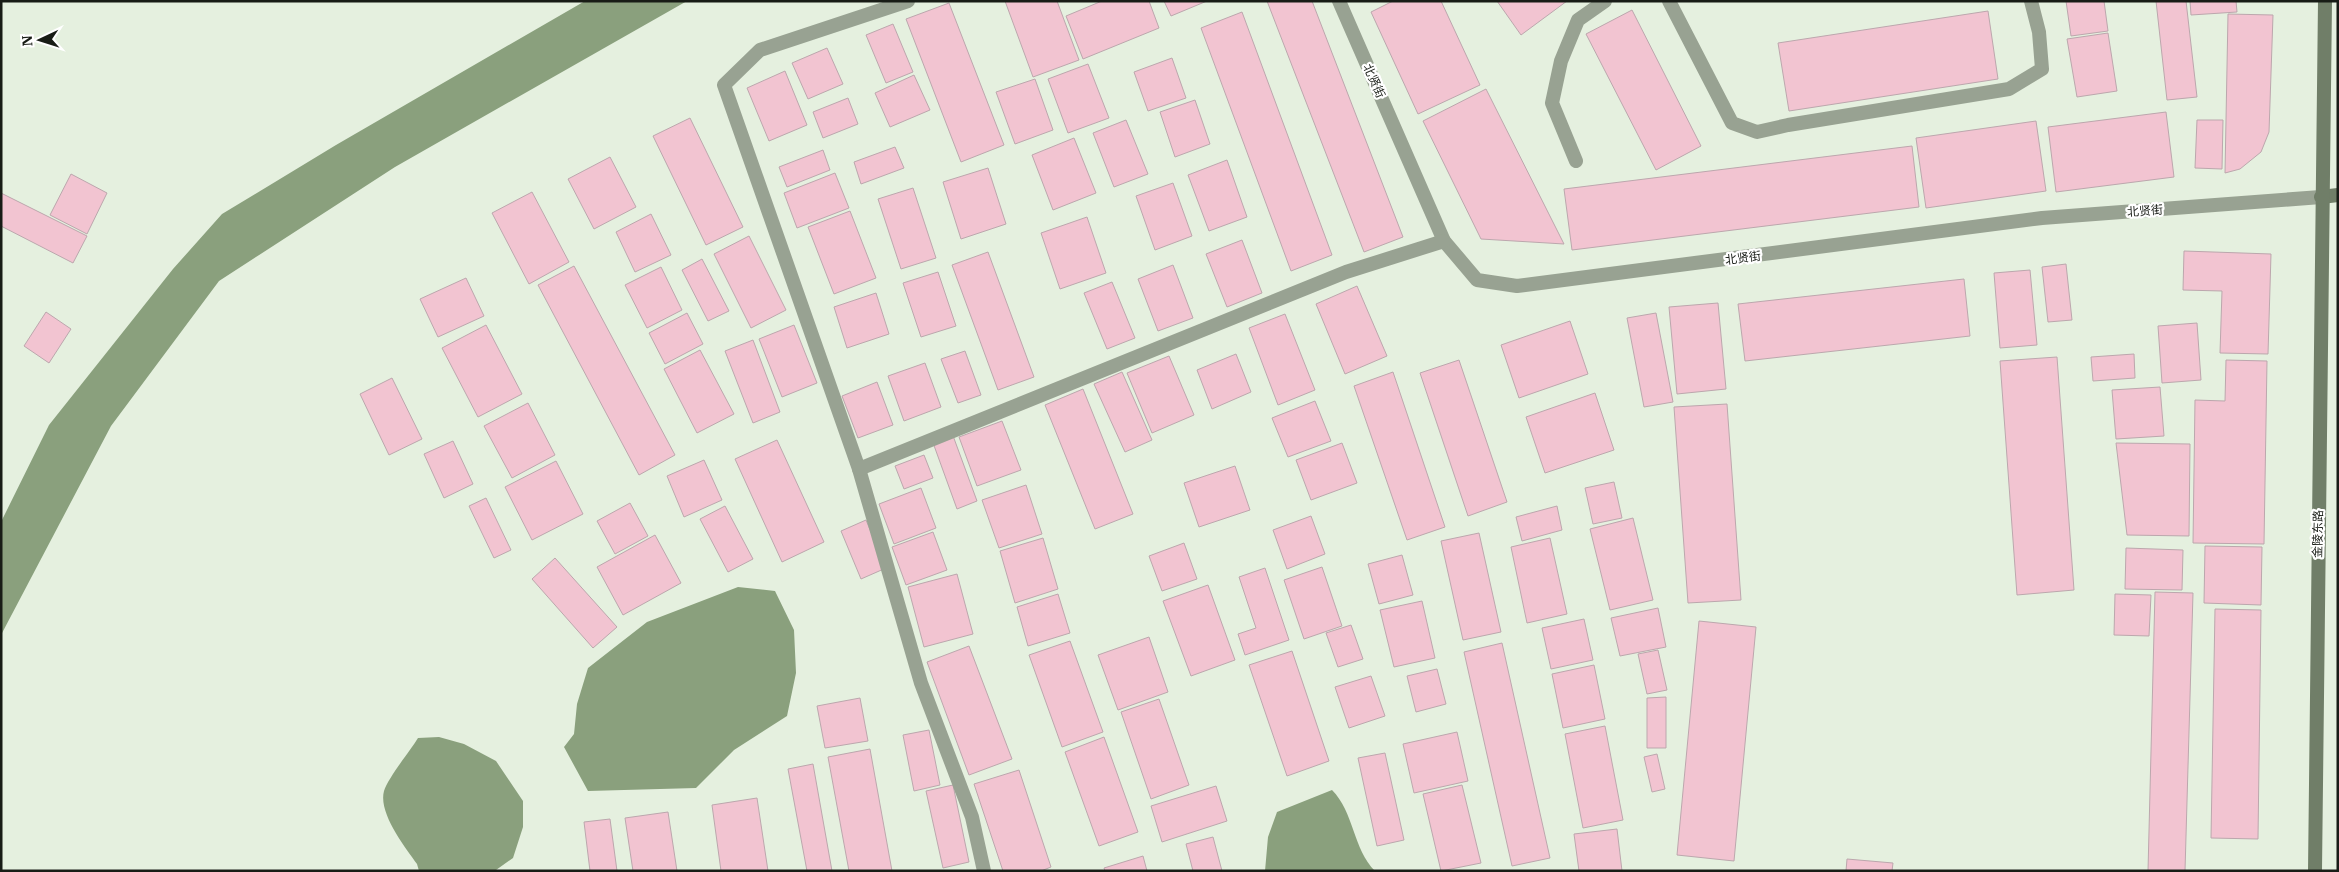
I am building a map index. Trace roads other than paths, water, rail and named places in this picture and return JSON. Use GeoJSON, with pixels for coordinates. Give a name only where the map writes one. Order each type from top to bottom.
{"type":"FeatureCollection","features":[{"type":"Feature","properties":{"kind":"main road","name":"金陵东路"},"geometry":{"type":"LineString","coordinates":[[2315,871],[2324,1]]}},
{"type":"Feature","properties":{"kind":"main road"},"geometry":{"type":"LineString","coordinates":[[2322,197],[2338,195]]}},
{"type":"Feature","properties":{"kind":"street"},"geometry":{"type":"LineString","coordinates":[[908,1],[760,50],[724,85],[859,469],[921,683],[972,817],[984,871]]}},
{"type":"Feature","properties":{"kind":"street","name":"北贤街"},"geometry":{"type":"LineString","coordinates":[[1339,1],[1444,242],[1477,280],[1517,286],[2042,218],[2322,197]]}},
{"type":"Feature","properties":{"kind":"street"},"geometry":{"type":"LineString","coordinates":[[1576,161],[1552,103],[1561,61],[1578,20],[1605,1]]}},
{"type":"Feature","properties":{"kind":"street"},"geometry":{"type":"LineString","coordinates":[[1669,1],[1732,123],[1757,132],[1788,125],[2009,89],[2042,69],[2039,32],[2031,1]]}},
{"type":"Feature","properties":{"kind":"street"},"geometry":{"type":"LineString","coordinates":[[859,469],[1346,272],[1444,242]]}}]}
